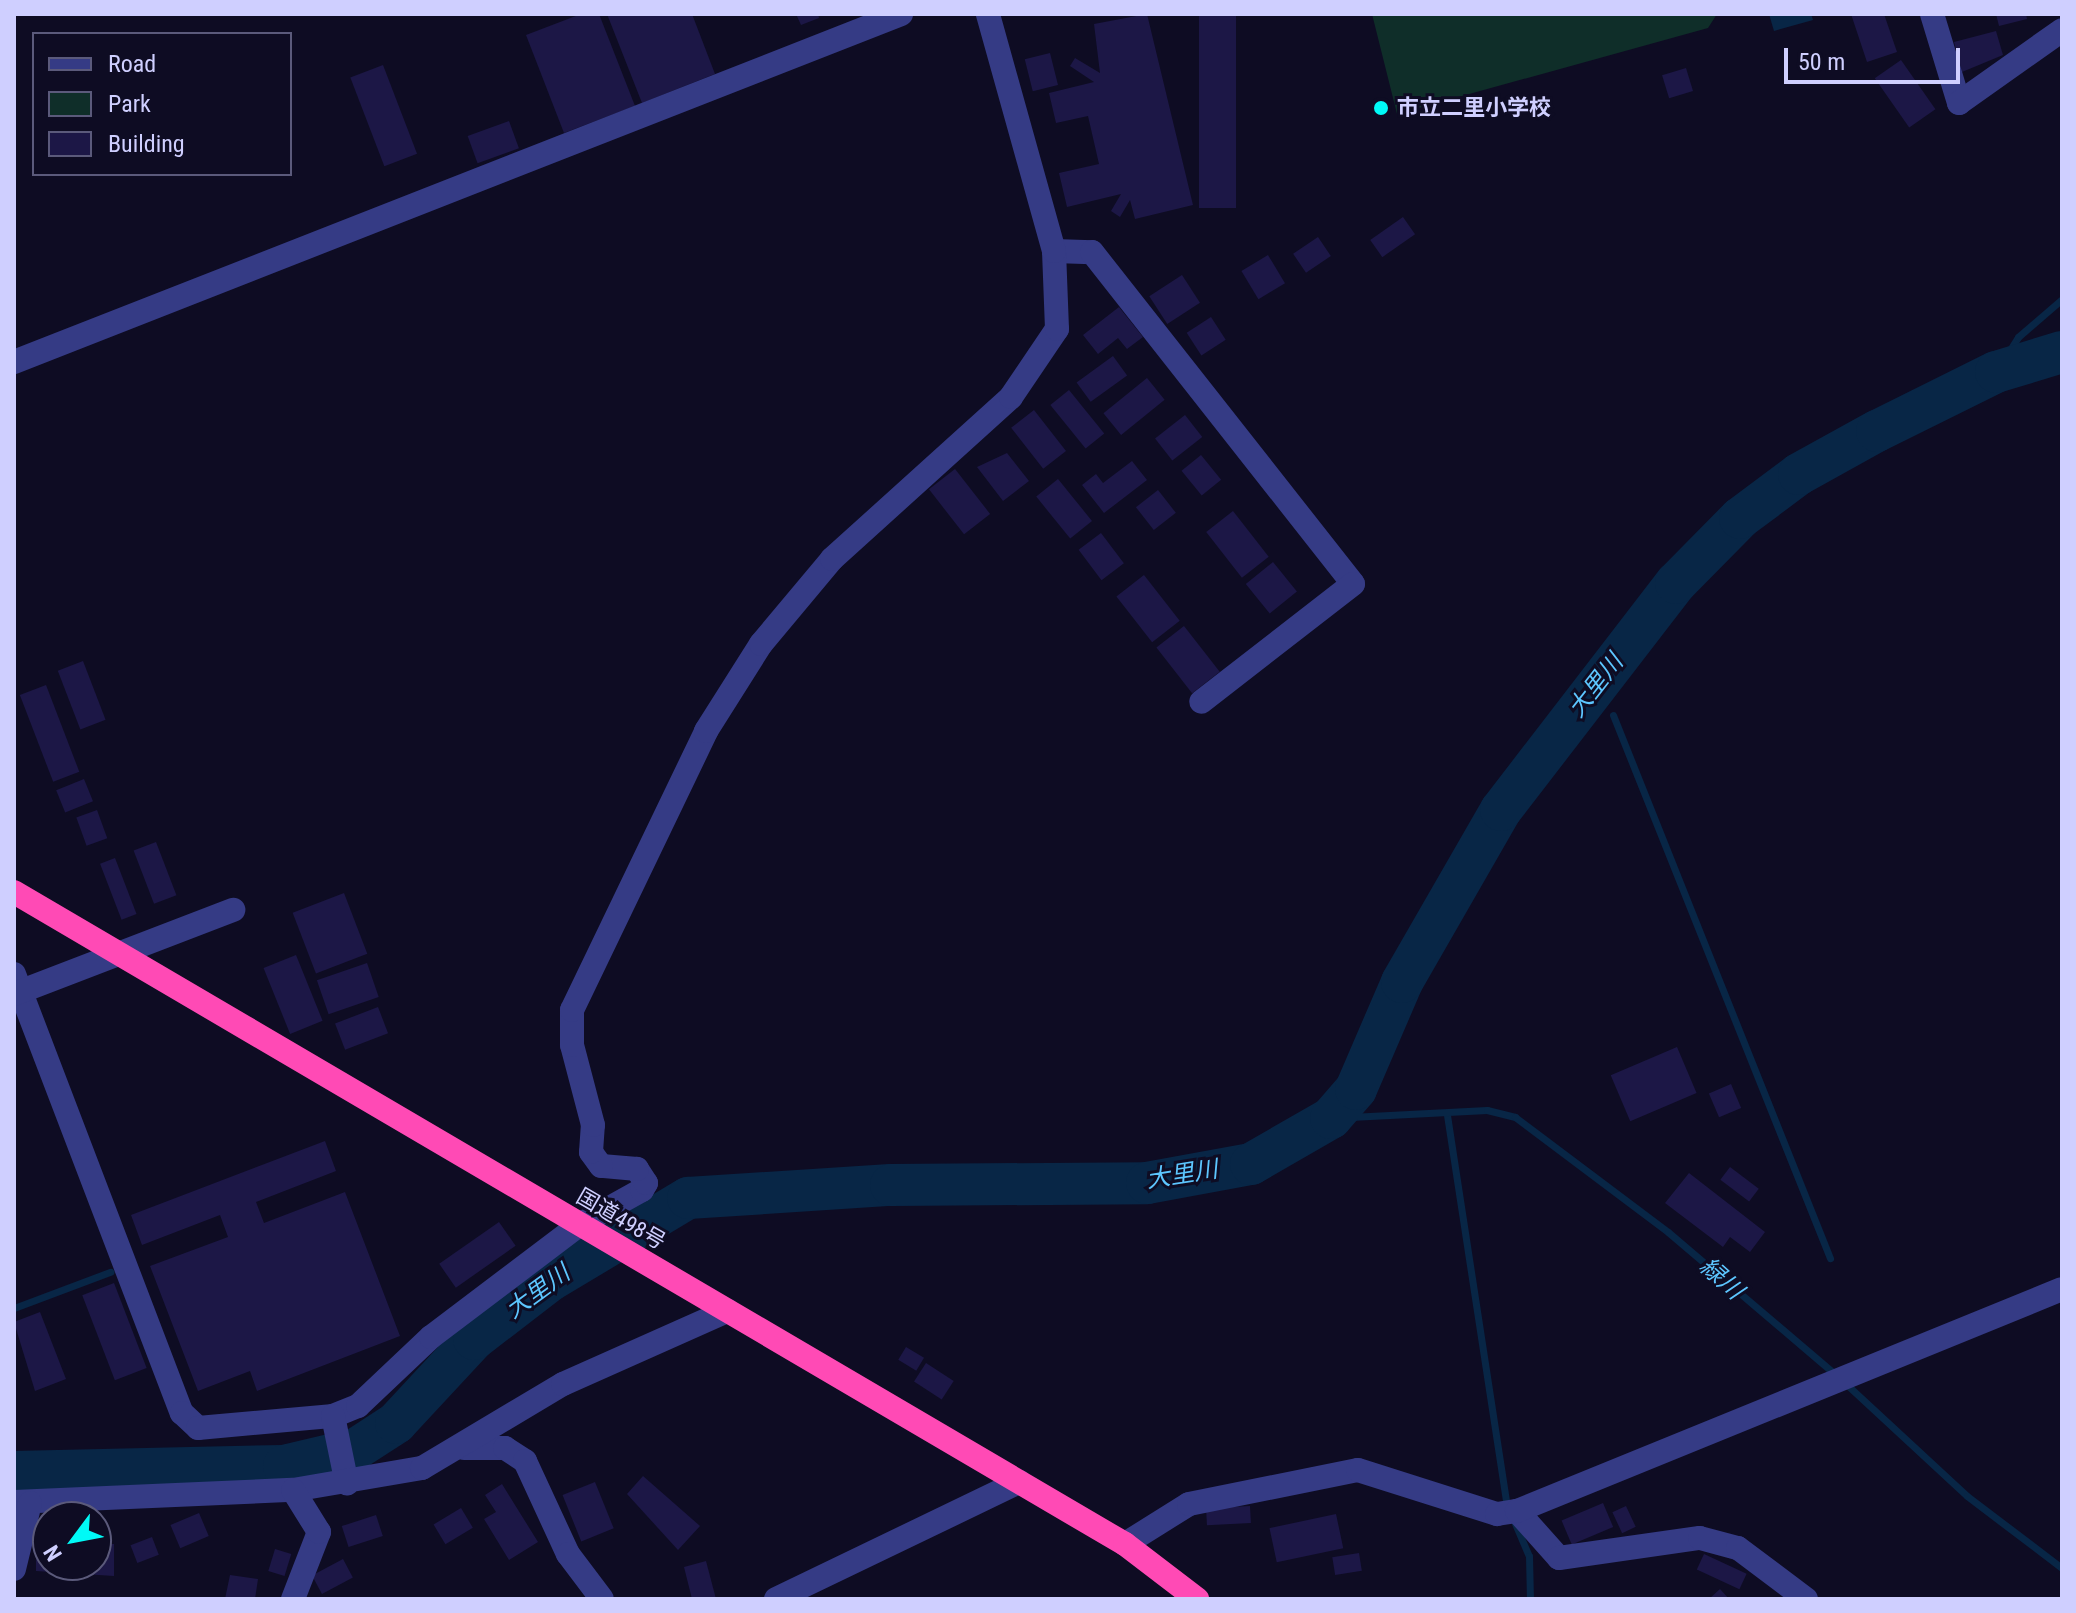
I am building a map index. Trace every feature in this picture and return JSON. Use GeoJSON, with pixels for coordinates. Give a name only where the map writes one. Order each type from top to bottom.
{"type":"FeatureCollection","features":[{"type":"Feature","properties":{"kind":"highway","name":"国道498号"},"geometry":{"type":"LineString","coordinates":[[14,892],[1125,1544],[1197,1599]]}},
{"type":"Feature","properties":{"kind":"street"},"geometry":{"type":"LineString","coordinates":[[14,362],[901,14]]}},
{"type":"Feature","properties":{"kind":"street"},"geometry":{"type":"LineString","coordinates":[[233,910],[117,954],[16,986],[188,1424],[333,1416],[381,1391],[431,1337],[579,1225],[646,1183],[637,1169],[601,1166],[591,1152],[593,1125],[572,1045],[572,1010],[706,731],[761,644],[832,559],[1042,360],[1059,313],[1054,251],[988,14]]}},
{"type":"Feature","properties":{"kind":"street"},"geometry":{"type":"LineString","coordinates":[[1932,14],[1959,103],[2062,30]]}},
{"type":"Feature","properties":{"kind":"street"},"geometry":{"type":"LineString","coordinates":[[1054,251],[1092,252],[1353,584],[1201,702]]}},
{"type":"Feature","properties":{"kind":"street"},"geometry":{"type":"LineString","coordinates":[[1507,1512],[2062,1289]]}},
{"type":"Feature","properties":{"kind":"street"},"geometry":{"type":"LineString","coordinates":[[14,1569],[22,1502],[293,1490],[347,1484],[422,1468],[464,1448],[563,1384],[727,1311]]}},
{"type":"Feature","properties":{"kind":"street"},"geometry":{"type":"LineString","coordinates":[[333,1416],[347,1484]]}},
{"type":"Feature","properties":{"kind":"street"},"geometry":{"type":"LineString","coordinates":[[464,1448],[505,1448],[525,1461],[568,1554],[602,1599]]}},
{"type":"Feature","properties":{"kind":"street"},"geometry":{"type":"LineString","coordinates":[[1125,1544],[1189,1504],[1358,1470],[1507,1512],[1559,1558],[1700,1538],[1738,1548],[1775,1592],[1806,1599]]}},
{"type":"Feature","properties":{"kind":"street"},"geometry":{"type":"LineString","coordinates":[[776,1599],[1019,1482]]}},
{"type":"Feature","properties":{"kind":"street"},"geometry":{"type":"LineString","coordinates":[[293,1490],[319,1532],[293,1599]]}},
{"type":"Feature","properties":{"kind":"green space"},"geometry":{"type":"Polygon","coordinates":[[[1372,14],[1717,14],[1708,28],[1397,114],[1372,14]]]}},
{"type":"Feature","properties":{"kind":"water"},"geometry":{"type":"Polygon","coordinates":[[[1769,14],[1811,14],[1813,20],[1774,31],[1769,14]]]}},
{"type":"Feature","properties":{"kind":"building"},"geometry":{"type":"Polygon","coordinates":[[[581,14],[599,14],[635,106],[564,133],[526,35],[581,14]]]}},
{"type":"Feature","properties":{"kind":"building"},"geometry":{"type":"Polygon","coordinates":[[[607,14],[692,14],[715,74],[642,103],[607,14]]]}},
{"type":"Feature","properties":{"kind":"building"},"geometry":{"type":"Polygon","coordinates":[[[796,14],[818,14],[819,18],[801,25],[796,14]]]}},
{"type":"Feature","properties":{"kind":"building"},"geometry":{"type":"Polygon","coordinates":[[[1147,14],[1193,205],[1135,219],[1130,200],[1120,217],[1111,211],[1121,194],[1067,207],[1059,173],[1099,164],[1088,116],[1056,123],[1049,93],[1094,82],[1070,66],[1075,58],[1100,73],[1094,24],[1147,14]]]}},
{"type":"Feature","properties":{"kind":"building"},"geometry":{"type":"Polygon","coordinates":[[[1199,14],[1236,14],[1236,208],[1199,208],[1199,14]]]}},
{"type":"Feature","properties":{"kind":"building"},"geometry":{"type":"Polygon","coordinates":[[[1851,14],[1884,14],[1897,52],[1867,62],[1851,14]]]}},
{"type":"Feature","properties":{"kind":"building"},"geometry":{"type":"Polygon","coordinates":[[[1996,14],[2026,14],[2027,19],[1999,26],[1996,14]]]}},
{"type":"Feature","properties":{"kind":"building"},"geometry":{"type":"Polygon","coordinates":[[[1996,31],[2003,55],[1962,72],[1954,42],[1996,31]]]}},
{"type":"Feature","properties":{"kind":"building"},"geometry":{"type":"Polygon","coordinates":[[[1050,53],[1058,85],[1033,91],[1025,59],[1050,53]]]}},
{"type":"Feature","properties":{"kind":"building"},"geometry":{"type":"Polygon","coordinates":[[[1901,60],[1935,109],[1909,128],[1875,78],[1901,60]]]}},
{"type":"Feature","properties":{"kind":"building"},"geometry":{"type":"Polygon","coordinates":[[[383,65],[417,154],[384,166],[350,78],[383,65]]]}},
{"type":"Feature","properties":{"kind":"building"},"geometry":{"type":"Polygon","coordinates":[[[1686,68],[1693,91],[1669,98],[1662,75],[1686,68]]]}},
{"type":"Feature","properties":{"kind":"building"},"geometry":{"type":"Polygon","coordinates":[[[509,121],[519,148],[478,163],[468,136],[509,121]]]}},
{"type":"Feature","properties":{"kind":"building"},"geometry":{"type":"Polygon","coordinates":[[[1403,217],[1415,234],[1382,257],[1370,240],[1403,217]]]}},
{"type":"Feature","properties":{"kind":"building"},"geometry":{"type":"Polygon","coordinates":[[[1318,237],[1331,256],[1306,273],[1293,254],[1318,237]]]}},
{"type":"Feature","properties":{"kind":"building"},"geometry":{"type":"Polygon","coordinates":[[[1268,255],[1285,283],[1258,299],[1241,271],[1268,255]]]}},
{"type":"Feature","properties":{"kind":"building"},"geometry":{"type":"Polygon","coordinates":[[[1182,275],[1200,303],[1167,324],[1149,296],[1182,275]]]}},
{"type":"Feature","properties":{"kind":"building"},"geometry":{"type":"Polygon","coordinates":[[[1119,307],[1143,337],[1127,349],[1118,338],[1098,354],[1083,335],[1119,307]]]}},
{"type":"Feature","properties":{"kind":"building"},"geometry":{"type":"Polygon","coordinates":[[[1211,317],[1226,340],[1201,355],[1187,333],[1211,317]]]}},
{"type":"Feature","properties":{"kind":"building"},"geometry":{"type":"Polygon","coordinates":[[[1113,356],[1127,375],[1091,402],[1077,382],[1113,356]]]}},
{"type":"Feature","properties":{"kind":"building"},"geometry":{"type":"Polygon","coordinates":[[[1147,378],[1165,400],[1121,435],[1103,413],[1147,378]]]}},
{"type":"Feature","properties":{"kind":"building"},"geometry":{"type":"Polygon","coordinates":[[[1069,390],[1104,434],[1086,449],[1050,405],[1069,390]]]}},
{"type":"Feature","properties":{"kind":"building"},"geometry":{"type":"Polygon","coordinates":[[[1034,410],[1066,451],[1043,469],[1011,428],[1034,410]]]}},
{"type":"Feature","properties":{"kind":"building"},"geometry":{"type":"Polygon","coordinates":[[[1185,415],[1202,437],[1172,460],[1155,438],[1185,415]]]}},
{"type":"Feature","properties":{"kind":"building"},"geometry":{"type":"Polygon","coordinates":[[[1007,453],[1029,481],[1003,501],[977,467],[1007,453]]]}},
{"type":"Feature","properties":{"kind":"building"},"geometry":{"type":"Polygon","coordinates":[[[1201,455],[1221,480],[1202,496],[1182,471],[1201,455]]]}},
{"type":"Feature","properties":{"kind":"building"},"geometry":{"type":"Polygon","coordinates":[[[1132,461],[1147,480],[1104,513],[1082,485],[1096,474],[1103,483],[1132,461]]]}},
{"type":"Feature","properties":{"kind":"building"},"geometry":{"type":"Polygon","coordinates":[[[955,469],[990,514],[964,534],[929,489],[955,469]]]}},
{"type":"Feature","properties":{"kind":"building"},"geometry":{"type":"Polygon","coordinates":[[[1058,479],[1092,521],[1070,539],[1036,497],[1058,479]]]}},
{"type":"Feature","properties":{"kind":"building"},"geometry":{"type":"Polygon","coordinates":[[[1158,490],[1176,513],[1154,530],[1136,507],[1158,490]]]}},
{"type":"Feature","properties":{"kind":"building"},"geometry":{"type":"Polygon","coordinates":[[[1233,511],[1269,557],[1242,578],[1206,532],[1233,511]]]}},
{"type":"Feature","properties":{"kind":"building"},"geometry":{"type":"Polygon","coordinates":[[[1101,533],[1124,563],[1102,580],[1079,550],[1101,533]]]}},
{"type":"Feature","properties":{"kind":"building"},"geometry":{"type":"Polygon","coordinates":[[[1273,562],[1297,592],[1270,614],[1246,584],[1273,562]]]}},
{"type":"Feature","properties":{"kind":"building"},"geometry":{"type":"Polygon","coordinates":[[[1144,575],[1180,621],[1152,642],[1116,597],[1144,575]]]}},
{"type":"Feature","properties":{"kind":"building"},"geometry":{"type":"Polygon","coordinates":[[[1184,626],[1220,672],[1192,693],[1156,648],[1184,626]]]}},
{"type":"Feature","properties":{"kind":"building"},"geometry":{"type":"Polygon","coordinates":[[[83,661],[106,720],[80,729],[58,671],[83,661]]]}},
{"type":"Feature","properties":{"kind":"building"},"geometry":{"type":"Polygon","coordinates":[[[46,685],[79,772],[53,782],[20,695],[46,685]]]}},
{"type":"Feature","properties":{"kind":"building"},"geometry":{"type":"Polygon","coordinates":[[[84,779],[93,801],[65,812],[56,790],[84,779]]]}},
{"type":"Feature","properties":{"kind":"building"},"geometry":{"type":"Polygon","coordinates":[[[97,810],[107,838],[87,846],[76,818],[97,810]]]}},
{"type":"Feature","properties":{"kind":"building"},"geometry":{"type":"Polygon","coordinates":[[[156,842],[176,895],[154,904],[134,851],[156,842]]]}},
{"type":"Feature","properties":{"kind":"building"},"geometry":{"type":"Polygon","coordinates":[[[115,858],[137,914],[122,920],[100,864],[115,858]]]}},
{"type":"Feature","properties":{"kind":"building"},"geometry":{"type":"Polygon","coordinates":[[[344,893],[367,954],[316,973],[293,913],[344,893]]]}},
{"type":"Feature","properties":{"kind":"building"},"geometry":{"type":"Polygon","coordinates":[[[296,955],[323,1021],[290,1034],[264,968],[296,955]]]}},
{"type":"Feature","properties":{"kind":"building"},"geometry":{"type":"Polygon","coordinates":[[[367,963],[379,997],[329,1014],[317,980],[367,963]]]}},
{"type":"Feature","properties":{"kind":"building"},"geometry":{"type":"Polygon","coordinates":[[[378,1007],[388,1033],[345,1050],[335,1023],[378,1007]]]}},
{"type":"Feature","properties":{"kind":"building"},"geometry":{"type":"Polygon","coordinates":[[[1677,1047],[1697,1093],[1630,1121],[1611,1075],[1677,1047]]]}},
{"type":"Feature","properties":{"kind":"building"},"geometry":{"type":"Polygon","coordinates":[[[1731,1084],[1741,1108],[1719,1117],[1709,1093],[1731,1084]]]}},
{"type":"Feature","properties":{"kind":"building"},"geometry":{"type":"Polygon","coordinates":[[[325,1141],[336,1171],[256,1202],[264,1223],[345,1192],[400,1336],[257,1391],[250,1371],[198,1391],[150,1266],[228,1237],[220,1215],[142,1245],[131,1215],[325,1141]]]}},
{"type":"Feature","properties":{"kind":"building"},"geometry":{"type":"Polygon","coordinates":[[[1730,1167],[1759,1189],[1749,1201],[1720,1180],[1730,1167]]]}},
{"type":"Feature","properties":{"kind":"building"},"geometry":{"type":"Polygon","coordinates":[[[1689,1173],[1765,1232],[1750,1252],[1730,1237],[1723,1247],[1665,1203],[1689,1173]]]}},
{"type":"Feature","properties":{"kind":"building"},"geometry":{"type":"Polygon","coordinates":[[[499,1222],[516,1246],[456,1288],[439,1264],[499,1222]]]}},
{"type":"Feature","properties":{"kind":"building"},"geometry":{"type":"Polygon","coordinates":[[[114,1283],[147,1368],[115,1380],[82,1295],[114,1283]]]}},
{"type":"Feature","properties":{"kind":"building"},"geometry":{"type":"Polygon","coordinates":[[[40,1312],[66,1379],[35,1391],[14,1322],[40,1312]]]}},
{"type":"Feature","properties":{"kind":"building"},"geometry":{"type":"Polygon","coordinates":[[[906,1347],[924,1358],[916,1371],[898,1360],[906,1347]]]}},
{"type":"Feature","properties":{"kind":"building"},"geometry":{"type":"Polygon","coordinates":[[[926,1363],[954,1381],[942,1399],[914,1381],[926,1363]]]}},
{"type":"Feature","properties":{"kind":"building"},"geometry":{"type":"Polygon","coordinates":[[[643,1476],[700,1526],[678,1550],[627,1494],[643,1476]]]}},
{"type":"Feature","properties":{"kind":"building"},"geometry":{"type":"Polygon","coordinates":[[[595,1482],[614,1528],[581,1541],[563,1495],[595,1482]]]}},
{"type":"Feature","properties":{"kind":"building"},"geometry":{"type":"Polygon","coordinates":[[[502,1484],[538,1542],[509,1560],[484,1519],[496,1512],[485,1495],[502,1484]]]}},
{"type":"Feature","properties":{"kind":"building"},"geometry":{"type":"Polygon","coordinates":[[[1603,1503],[1613,1527],[1572,1545],[1562,1521],[1603,1503]]]}},
{"type":"Feature","properties":{"kind":"building"},"geometry":{"type":"Polygon","coordinates":[[[1250,1506],[1251,1523],[1207,1525],[1206,1508],[1250,1506]]]}},
{"type":"Feature","properties":{"kind":"building"},"geometry":{"type":"Polygon","coordinates":[[[1626,1506],[1636,1527],[1622,1533],[1612,1512],[1626,1506]]]}},
{"type":"Feature","properties":{"kind":"building"},"geometry":{"type":"Polygon","coordinates":[[[461,1508],[473,1528],[445,1544],[434,1524],[461,1508]]]}},
{"type":"Feature","properties":{"kind":"building"},"geometry":{"type":"Polygon","coordinates":[[[199,1513],[209,1536],[180,1548],[170,1525],[199,1513]]]}},
{"type":"Feature","properties":{"kind":"building"},"geometry":{"type":"Polygon","coordinates":[[[1336,1514],[1343,1548],[1277,1562],[1269,1528],[1336,1514]]]}},
{"type":"Feature","properties":{"kind":"building"},"geometry":{"type":"Polygon","coordinates":[[[376,1515],[383,1536],[349,1547],[342,1526],[376,1515]]]}},
{"type":"Feature","properties":{"kind":"building"},"geometry":{"type":"Polygon","coordinates":[[[152,1537],[159,1555],[137,1563],[131,1545],[152,1537]]]}},
{"type":"Feature","properties":{"kind":"building"},"geometry":{"type":"Polygon","coordinates":[[[112,1544],[114,1544],[112,1576],[112,1544]]]}},
{"type":"Feature","properties":{"kind":"building"},"geometry":{"type":"Polygon","coordinates":[[[275,1549],[291,1554],[285,1576],[268,1571],[275,1549]]]}},
{"type":"Feature","properties":{"kind":"building"},"geometry":{"type":"Polygon","coordinates":[[[1359,1553],[1362,1571],[1335,1575],[1332,1557],[1359,1553]]]}},
{"type":"Feature","properties":{"kind":"building"},"geometry":{"type":"Polygon","coordinates":[[[1704,1554],[1747,1574],[1739,1589],[1697,1569],[1704,1554]]]}},
{"type":"Feature","properties":{"kind":"building"},"geometry":{"type":"Polygon","coordinates":[[[343,1559],[353,1578],[322,1594],[312,1575],[343,1559]]]}},
{"type":"Feature","properties":{"kind":"building"},"geometry":{"type":"Polygon","coordinates":[[[706,1561],[716,1599],[692,1599],[684,1567],[706,1561]]]}},
{"type":"Feature","properties":{"kind":"building"},"geometry":{"type":"Polygon","coordinates":[[[230,1575],[258,1579],[255,1599],[225,1599],[230,1575]]]}},
{"type":"Feature","properties":{"kind":"building"},"geometry":{"type":"Polygon","coordinates":[[[1720,1589],[1729,1599],[1709,1599],[1720,1589]]]}},
{"type":"Feature","properties":{"kind":"waterway"},"geometry":{"type":"LineString","coordinates":[[1996,372],[2018,337],[2062,299]]}},
{"type":"Feature","properties":{"kind":"waterway","name":"大里川"},"geometry":{"type":"LineString","coordinates":[[14,1472],[284,1466],[356,1449],[396,1423],[474,1339],[551,1280],[688,1198],[891,1185],[1147,1183],[1251,1164],[1331,1118],[1356,1089],[1402,982],[1501,810],[1676,583],[1740,518],[1799,474],[1877,431],[1996,372],[2062,352]]}},
{"type":"Feature","properties":{"kind":"waterway"},"geometry":{"type":"LineString","coordinates":[[1613,715],[1830,1258]]}},
{"type":"Feature","properties":{"kind":"waterway","name":"緑川"},"geometry":{"type":"LineString","coordinates":[[1331,1118],[1487,1110],[1515,1117],[1668,1232],[1836,1375]]}},
{"type":"Feature","properties":{"kind":"waterway"},"geometry":{"type":"LineString","coordinates":[[1447,1115],[1507,1506]]}},
{"type":"Feature","properties":{"kind":"waterway"},"geometry":{"type":"LineString","coordinates":[[14,1308],[110,1272]]}},
{"type":"Feature","properties":{"kind":"waterway","name":"緑川"},"geometry":{"type":"LineString","coordinates":[[1845,1383],[1967,1496],[2062,1568]]}},
{"type":"Feature","properties":{"kind":"waterway"},"geometry":{"type":"LineString","coordinates":[[1514,1521],[1529,1556],[1530,1599]]}},
{"type":"Feature","properties":{"kind":"place","name":"市立二里小学校"},"geometry":{"type":"Point","coordinates":[1381,108]}}]}
